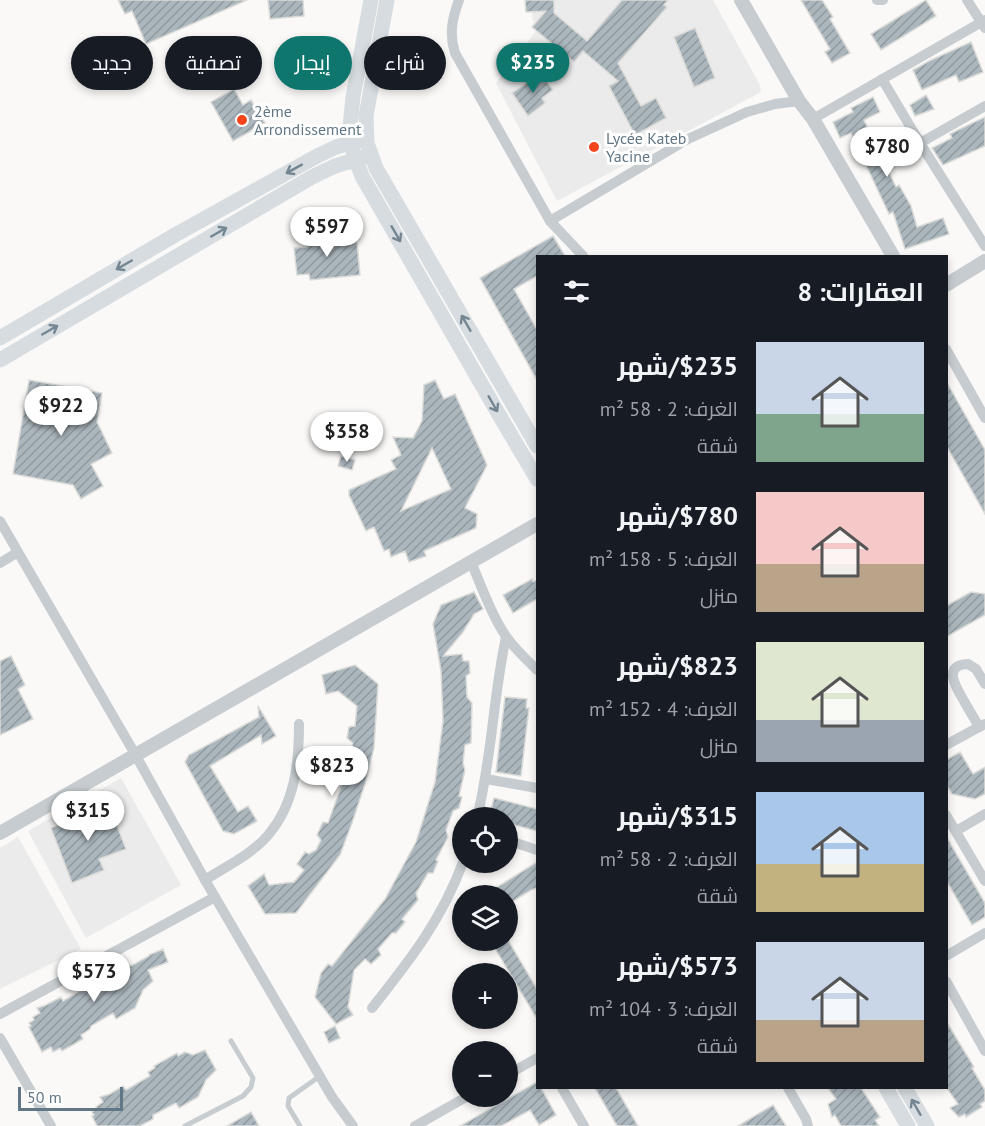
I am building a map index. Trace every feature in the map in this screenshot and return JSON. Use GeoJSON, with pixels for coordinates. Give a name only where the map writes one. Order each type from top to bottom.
{"type":"FeatureCollection","features":[{"type":"Feature","properties":{"kind":"main road"},"geometry":{"type":"LineString","coordinates":[[371,0],[351,112],[351,142],[355,159],[363,178],[536,476]]}},
{"type":"Feature","properties":{"kind":"main road"},"geometry":{"type":"LineString","coordinates":[[387,0],[366,116],[367,139],[371,156],[536,444]]}},
{"type":"Feature","properties":{"kind":"main road"},"geometry":{"type":"LineString","coordinates":[[317,156],[351,112]]}},
{"type":"Feature","properties":{"kind":"main road"},"geometry":{"type":"LineString","coordinates":[[0,338],[175,235],[317,156],[336,147],[367,139]]}},
{"type":"Feature","properties":{"kind":"main road"},"geometry":{"type":"LineString","coordinates":[[0,360],[324,171],[355,159],[371,156]]}},
{"type":"Feature","properties":{"kind":"main road"},"geometry":{"type":"LineString","coordinates":[[324,171],[332,169],[349,171],[363,178]]}},
{"type":"Feature","properties":{"kind":"main road"},"geometry":{"type":"LineString","coordinates":[[887,1089],[908,1126]]}},
{"type":"Feature","properties":{"kind":"main road"},"geometry":{"type":"LineString","coordinates":[[906,1089],[927,1126]]}},
{"type":"Feature","properties":{"kind":"street"},"geometry":{"type":"LineString","coordinates":[[459,0],[452,23],[452,44],[455,53],[550,221],[582,255]]}},
{"type":"Feature","properties":{"kind":"street"},"geometry":{"type":"LineString","coordinates":[[741,0],[892,255]]}},
{"type":"Feature","properties":{"kind":"street"},"geometry":{"type":"LineString","coordinates":[[878,0],[883,0]]}},
{"type":"Feature","properties":{"kind":"street"},"geometry":{"type":"LineString","coordinates":[[813,119],[984,24],[967,0]]}},
{"type":"Feature","properties":{"kind":"street"},"geometry":{"type":"LineString","coordinates":[[882,79],[985,246]]}},
{"type":"Feature","properties":{"kind":"street"},"geometry":{"type":"LineString","coordinates":[[550,221],[688,139],[747,112],[775,104],[799,101]]}},
{"type":"Feature","properties":{"kind":"street"},"geometry":{"type":"LineString","coordinates":[[920,143],[985,106]]}},
{"type":"Feature","properties":{"kind":"street"},"geometry":{"type":"LineString","coordinates":[[948,284],[985,261]]}},
{"type":"Feature","properties":{"kind":"street"},"geometry":{"type":"LineString","coordinates":[[948,353],[985,418]]}},
{"type":"Feature","properties":{"kind":"street"},"geometry":{"type":"LineString","coordinates":[[0,521],[205,880],[332,1096],[353,1126]]}},
{"type":"Feature","properties":{"kind":"street"},"geometry":{"type":"LineString","coordinates":[[0,833],[536,525]]}},
{"type":"Feature","properties":{"kind":"street"},"geometry":{"type":"LineString","coordinates":[[0,563],[18,552]]}},
{"type":"Feature","properties":{"kind":"street"},"geometry":{"type":"LineString","coordinates":[[471,562],[506,637],[536,669]]}},
{"type":"Feature","properties":{"kind":"street"},"geometry":{"type":"LineString","coordinates":[[480,807],[486,779],[506,637]]}},
{"type":"Feature","properties":{"kind":"street"},"geometry":{"type":"LineString","coordinates":[[948,744],[982,725],[954,684],[952,675],[954,670],[958,666],[968,664],[976,669],[985,684]]}},
{"type":"Feature","properties":{"kind":"street"},"geometry":{"type":"LineString","coordinates":[[205,880],[252,849],[269,834],[282,813],[292,790],[297,770],[299,724]]}},
{"type":"Feature","properties":{"kind":"street"},"geometry":{"type":"LineString","coordinates":[[486,779],[536,788]]}},
{"type":"Feature","properties":{"kind":"street"},"geometry":{"type":"LineString","coordinates":[[956,831],[985,814]]}},
{"type":"Feature","properties":{"kind":"street"},"geometry":{"type":"LineString","coordinates":[[948,818],[985,880]]}},
{"type":"Feature","properties":{"kind":"street"},"geometry":{"type":"LineString","coordinates":[[518,844],[536,850]]}},
{"type":"Feature","properties":{"kind":"street"},"geometry":{"type":"LineString","coordinates":[[372,1008],[429,933],[459,873]]}},
{"type":"Feature","properties":{"kind":"street"},"geometry":{"type":"LineString","coordinates":[[0,1014],[215,897]]}},
{"type":"Feature","properties":{"kind":"street"},"geometry":{"type":"LineString","coordinates":[[948,955],[985,933]]}},
{"type":"Feature","properties":{"kind":"street"},"geometry":{"type":"LineString","coordinates":[[948,985],[985,1051]]}},
{"type":"Feature","properties":{"kind":"street"},"geometry":{"type":"LineString","coordinates":[[0,1038],[51,1126]]}},
{"type":"Feature","properties":{"kind":"street"},"geometry":{"type":"LineString","coordinates":[[518,1069],[536,1059]]}},
{"type":"Feature","properties":{"kind":"street"},"geometry":{"type":"LineString","coordinates":[[563,1089],[584,1126]]}},
{"type":"Feature","properties":{"kind":"street"},"geometry":{"type":"LineString","coordinates":[[789,1089],[808,1126]]}},
{"type":"Feature","properties":{"kind":"street"},"geometry":{"type":"LineString","coordinates":[[415,1126],[452,1105]]}},
{"type":"Feature","properties":{"kind":"lane"},"geometry":{"type":"LineString","coordinates":[[185,1126],[243,1096],[250,1087],[253,1078],[231,1041]]}},
{"type":"Feature","properties":{"kind":"lane"},"geometry":{"type":"LineString","coordinates":[[300,1126],[288,1106],[289,1098],[320,1076]]}},
{"type":"Feature","properties":{"kind":"shaded area","name":"Lycée Kateb Yacine"},"geometry":{"type":"Polygon","coordinates":[[[531,0],[713,0],[760,85],[761,92],[557,201],[496,83],[540,26],[538,21],[533,22],[531,0]]]}},
{"type":"Feature","properties":{"kind":"shaded area"},"geometry":{"type":"Polygon","coordinates":[[[121,778],[181,885],[86,938],[28,831],[121,778]]]}},
{"type":"Feature","properties":{"kind":"shaded area"},"geometry":{"type":"Polygon","coordinates":[[[18,837],[81,949],[0,989],[0,848],[18,837]]]}},
{"type":"Feature","properties":{"kind":"building"},"geometry":{"type":"Polygon","coordinates":[[[118,0],[247,0],[153,41],[153,36],[143,36],[132,11],[125,14],[118,0]]]}},
{"type":"Feature","properties":{"kind":"building"},"geometry":{"type":"Polygon","coordinates":[[[268,0],[303,0],[304,16],[270,19],[268,0]]]}},
{"type":"Feature","properties":{"kind":"building"},"geometry":{"type":"Polygon","coordinates":[[[525,0],[554,0],[554,13],[587,41],[622,0],[668,0],[664,5],[667,7],[618,63],[641,106],[656,98],[666,118],[635,135],[609,86],[618,81],[583,51],[574,62],[532,27],[546,11],[526,12],[525,0]]]}},
{"type":"Feature","properties":{"kind":"building"},"geometry":{"type":"Polygon","coordinates":[[[801,0],[822,0],[833,17],[830,19],[850,53],[832,63],[825,52],[830,49],[801,0]]]}},
{"type":"Feature","properties":{"kind":"building"},"geometry":{"type":"Polygon","coordinates":[[[926,0],[936,16],[881,50],[871,34],[926,0]]]}},
{"type":"Feature","properties":{"kind":"building"},"geometry":{"type":"Polygon","coordinates":[[[695,28],[715,78],[694,87],[674,37],[695,28]]]}},
{"type":"Feature","properties":{"kind":"building"},"geometry":{"type":"Polygon","coordinates":[[[971,42],[983,72],[959,82],[956,75],[922,90],[913,70],[971,42]]]}},
{"type":"Feature","properties":{"kind":"building"},"geometry":{"type":"Polygon","coordinates":[[[541,73],[553,90],[542,98],[545,103],[528,116],[512,93],[541,73]]]}},
{"type":"Feature","properties":{"kind":"building","name":"2ème Arrondissement"},"geometry":{"type":"Polygon","coordinates":[[[235,90],[243,105],[251,100],[265,123],[233,141],[211,102],[235,90]]]}},
{"type":"Feature","properties":{"kind":"building"},"geometry":{"type":"Polygon","coordinates":[[[926,95],[934,109],[915,116],[910,105],[926,95]]]}},
{"type":"Feature","properties":{"kind":"building"},"geometry":{"type":"Polygon","coordinates":[[[873,97],[880,112],[864,120],[896,187],[899,185],[911,206],[917,227],[943,218],[949,234],[905,249],[893,212],[889,214],[851,133],[840,138],[833,122],[853,112],[851,108],[873,97]]]}},
{"type":"Feature","properties":{"kind":"building"},"geometry":{"type":"Polygon","coordinates":[[[985,117],[985,146],[943,165],[932,148],[952,138],[950,134],[985,117]]]}},
{"type":"Feature","properties":{"kind":"building"},"geometry":{"type":"Polygon","coordinates":[[[324,231],[326,245],[357,242],[360,275],[310,280],[309,274],[297,275],[294,248],[307,247],[306,233],[324,231]]]}},
{"type":"Feature","properties":{"kind":"building"},"geometry":{"type":"Polygon","coordinates":[[[553,236],[564,255],[536,255],[536,277],[514,289],[536,328],[536,378],[480,278],[553,236]]]}},
{"type":"Feature","properties":{"kind":"building"},"geometry":{"type":"Polygon","coordinates":[[[29,380],[102,393],[97,422],[112,453],[91,464],[103,486],[81,499],[73,485],[13,474],[29,380]]]}},
{"type":"Feature","properties":{"kind":"building"},"geometry":{"type":"Polygon","coordinates":[[[435,380],[444,399],[455,394],[487,465],[465,508],[477,514],[476,528],[424,551],[426,556],[409,562],[405,551],[391,557],[389,549],[384,551],[374,527],[366,531],[349,495],[349,490],[396,469],[391,460],[401,455],[393,437],[413,438],[422,421],[424,385],[435,380]],[[432,448],[401,511],[451,489],[432,448]]]}},
{"type":"Feature","properties":{"kind":"building"},"geometry":{"type":"Polygon","coordinates":[[[948,385],[985,450],[985,514],[948,449],[948,385]]]}},
{"type":"Feature","properties":{"kind":"building"},"geometry":{"type":"Polygon","coordinates":[[[341,456],[355,460],[352,470],[338,466],[341,456]]]}},
{"type":"Feature","properties":{"kind":"building"},"geometry":{"type":"Polygon","coordinates":[[[532,579],[533,582],[536,580],[536,600],[513,613],[503,595],[532,579]]]}},
{"type":"Feature","properties":{"kind":"building"},"geometry":{"type":"Polygon","coordinates":[[[474,592],[483,609],[474,614],[463,632],[443,656],[462,654],[463,661],[469,661],[470,673],[466,676],[467,697],[472,703],[471,743],[465,745],[463,763],[465,770],[459,796],[462,797],[459,807],[452,807],[446,830],[448,837],[436,860],[438,861],[433,873],[428,873],[416,893],[418,900],[402,919],[405,922],[378,949],[381,955],[371,964],[365,959],[354,970],[348,1007],[353,1015],[336,1024],[315,997],[321,973],[328,964],[332,966],[385,899],[416,842],[435,782],[443,721],[441,671],[433,624],[441,605],[474,592]]]}},
{"type":"Feature","properties":{"kind":"building"},"geometry":{"type":"Polygon","coordinates":[[[971,592],[985,594],[985,615],[948,636],[948,605],[971,592]]]}},
{"type":"Feature","properties":{"kind":"building"},"geometry":{"type":"Polygon","coordinates":[[[11,656],[25,685],[18,689],[33,719],[0,735],[0,661],[11,656]]]}},
{"type":"Feature","properties":{"kind":"building"},"geometry":{"type":"Polygon","coordinates":[[[355,665],[378,684],[374,748],[352,823],[340,855],[296,913],[265,914],[248,886],[264,874],[269,885],[294,882],[304,870],[297,864],[305,852],[309,854],[316,850],[321,840],[317,835],[323,822],[328,823],[345,776],[338,773],[342,762],[349,759],[353,743],[347,738],[349,727],[355,726],[357,706],[338,691],[326,694],[322,675],[355,665]]]}},
{"type":"Feature","properties":{"kind":"building"},"geometry":{"type":"Polygon","coordinates":[[[505,697],[527,699],[526,708],[529,708],[521,776],[496,772],[505,697]]]}},
{"type":"Feature","properties":{"kind":"building"},"geometry":{"type":"Polygon","coordinates":[[[258,706],[276,736],[262,744],[261,735],[210,766],[238,812],[248,806],[257,821],[234,834],[223,831],[185,762],[189,755],[259,717],[258,706]]]}},
{"type":"Feature","properties":{"kind":"building"},"geometry":{"type":"Polygon","coordinates":[[[960,752],[973,774],[985,767],[985,794],[975,799],[952,794],[948,787],[948,759],[960,752]]]}},
{"type":"Feature","properties":{"kind":"building"},"geometry":{"type":"Polygon","coordinates":[[[494,798],[536,809],[536,831],[518,826],[518,807],[492,807],[494,798]]]}},
{"type":"Feature","properties":{"kind":"building"},"geometry":{"type":"Polygon","coordinates":[[[109,805],[126,849],[99,859],[104,870],[72,883],[51,828],[109,805]]]}},
{"type":"Feature","properties":{"kind":"building"},"geometry":{"type":"Polygon","coordinates":[[[948,839],[985,903],[985,917],[972,925],[948,883],[948,839]]]}},
{"type":"Feature","properties":{"kind":"building"},"geometry":{"type":"Polygon","coordinates":[[[536,863],[536,888],[518,898],[518,885],[500,885],[536,863]]]}},
{"type":"Feature","properties":{"kind":"building"},"geometry":{"type":"Polygon","coordinates":[[[163,949],[168,962],[148,970],[153,981],[143,990],[135,1008],[116,1019],[113,1013],[91,1026],[81,1035],[83,1039],[62,1051],[60,1048],[53,1052],[51,1047],[42,1052],[29,1027],[31,1026],[29,1023],[34,1020],[33,1017],[40,1013],[37,1008],[61,997],[63,1001],[87,987],[85,983],[92,979],[91,977],[114,964],[115,967],[122,963],[131,966],[163,949]]]}},
{"type":"Feature","properties":{"kind":"building"},"geometry":{"type":"Polygon","coordinates":[[[497,951],[515,951],[536,987],[536,1017],[518,987],[518,963],[504,963],[497,951]]]}},
{"type":"Feature","properties":{"kind":"building"},"geometry":{"type":"Polygon","coordinates":[[[948,1024],[985,1090],[985,1101],[980,1104],[982,1107],[966,1117],[965,1114],[959,1117],[950,1108],[958,1104],[947,1089],[948,1024]]]}},
{"type":"Feature","properties":{"kind":"building"},"geometry":{"type":"Polygon","coordinates":[[[335,1026],[340,1038],[329,1043],[324,1032],[335,1026]]]}},
{"type":"Feature","properties":{"kind":"building"},"geometry":{"type":"Polygon","coordinates":[[[205,1050],[216,1070],[206,1080],[198,1097],[179,1108],[176,1103],[153,1115],[153,1119],[140,1126],[97,1126],[92,1112],[103,1102],[100,1097],[123,1086],[126,1090],[150,1076],[148,1072],[155,1068],[154,1066],[177,1053],[178,1056],[185,1052],[193,1055],[205,1050]]]}},
{"type":"Feature","properties":{"kind":"building"},"geometry":{"type":"Polygon","coordinates":[[[536,1083],[536,1089],[542,1089],[556,1115],[539,1125],[530,1110],[501,1126],[460,1126],[493,1107],[518,1107],[518,1093],[536,1083]]]}},
{"type":"Feature","properties":{"kind":"building"},"geometry":{"type":"Polygon","coordinates":[[[596,1089],[617,1089],[638,1126],[617,1126],[596,1089]]]}},
{"type":"Feature","properties":{"kind":"building"},"geometry":{"type":"Polygon","coordinates":[[[829,1089],[862,1089],[880,1117],[875,1120],[879,1126],[841,1126],[835,1115],[832,1117],[828,1104],[836,1099],[829,1089]]]}},
{"type":"Feature","properties":{"kind":"building"},"geometry":{"type":"Polygon","coordinates":[[[773,1105],[786,1126],[738,1126],[773,1105]]]}},
{"type":"Feature","properties":{"kind":"building"},"geometry":{"type":"Polygon","coordinates":[[[251,1112],[259,1126],[227,1126],[251,1112]]]}},
{"type":"Feature","properties":{"kind":"place","name":"2ème Arrondissement"},"geometry":{"type":"Point","coordinates":[242,120]}},
{"type":"Feature","properties":{"kind":"place","name":"Lycée Kateb Yacine"},"geometry":{"type":"Point","coordinates":[594,147]}}]}
